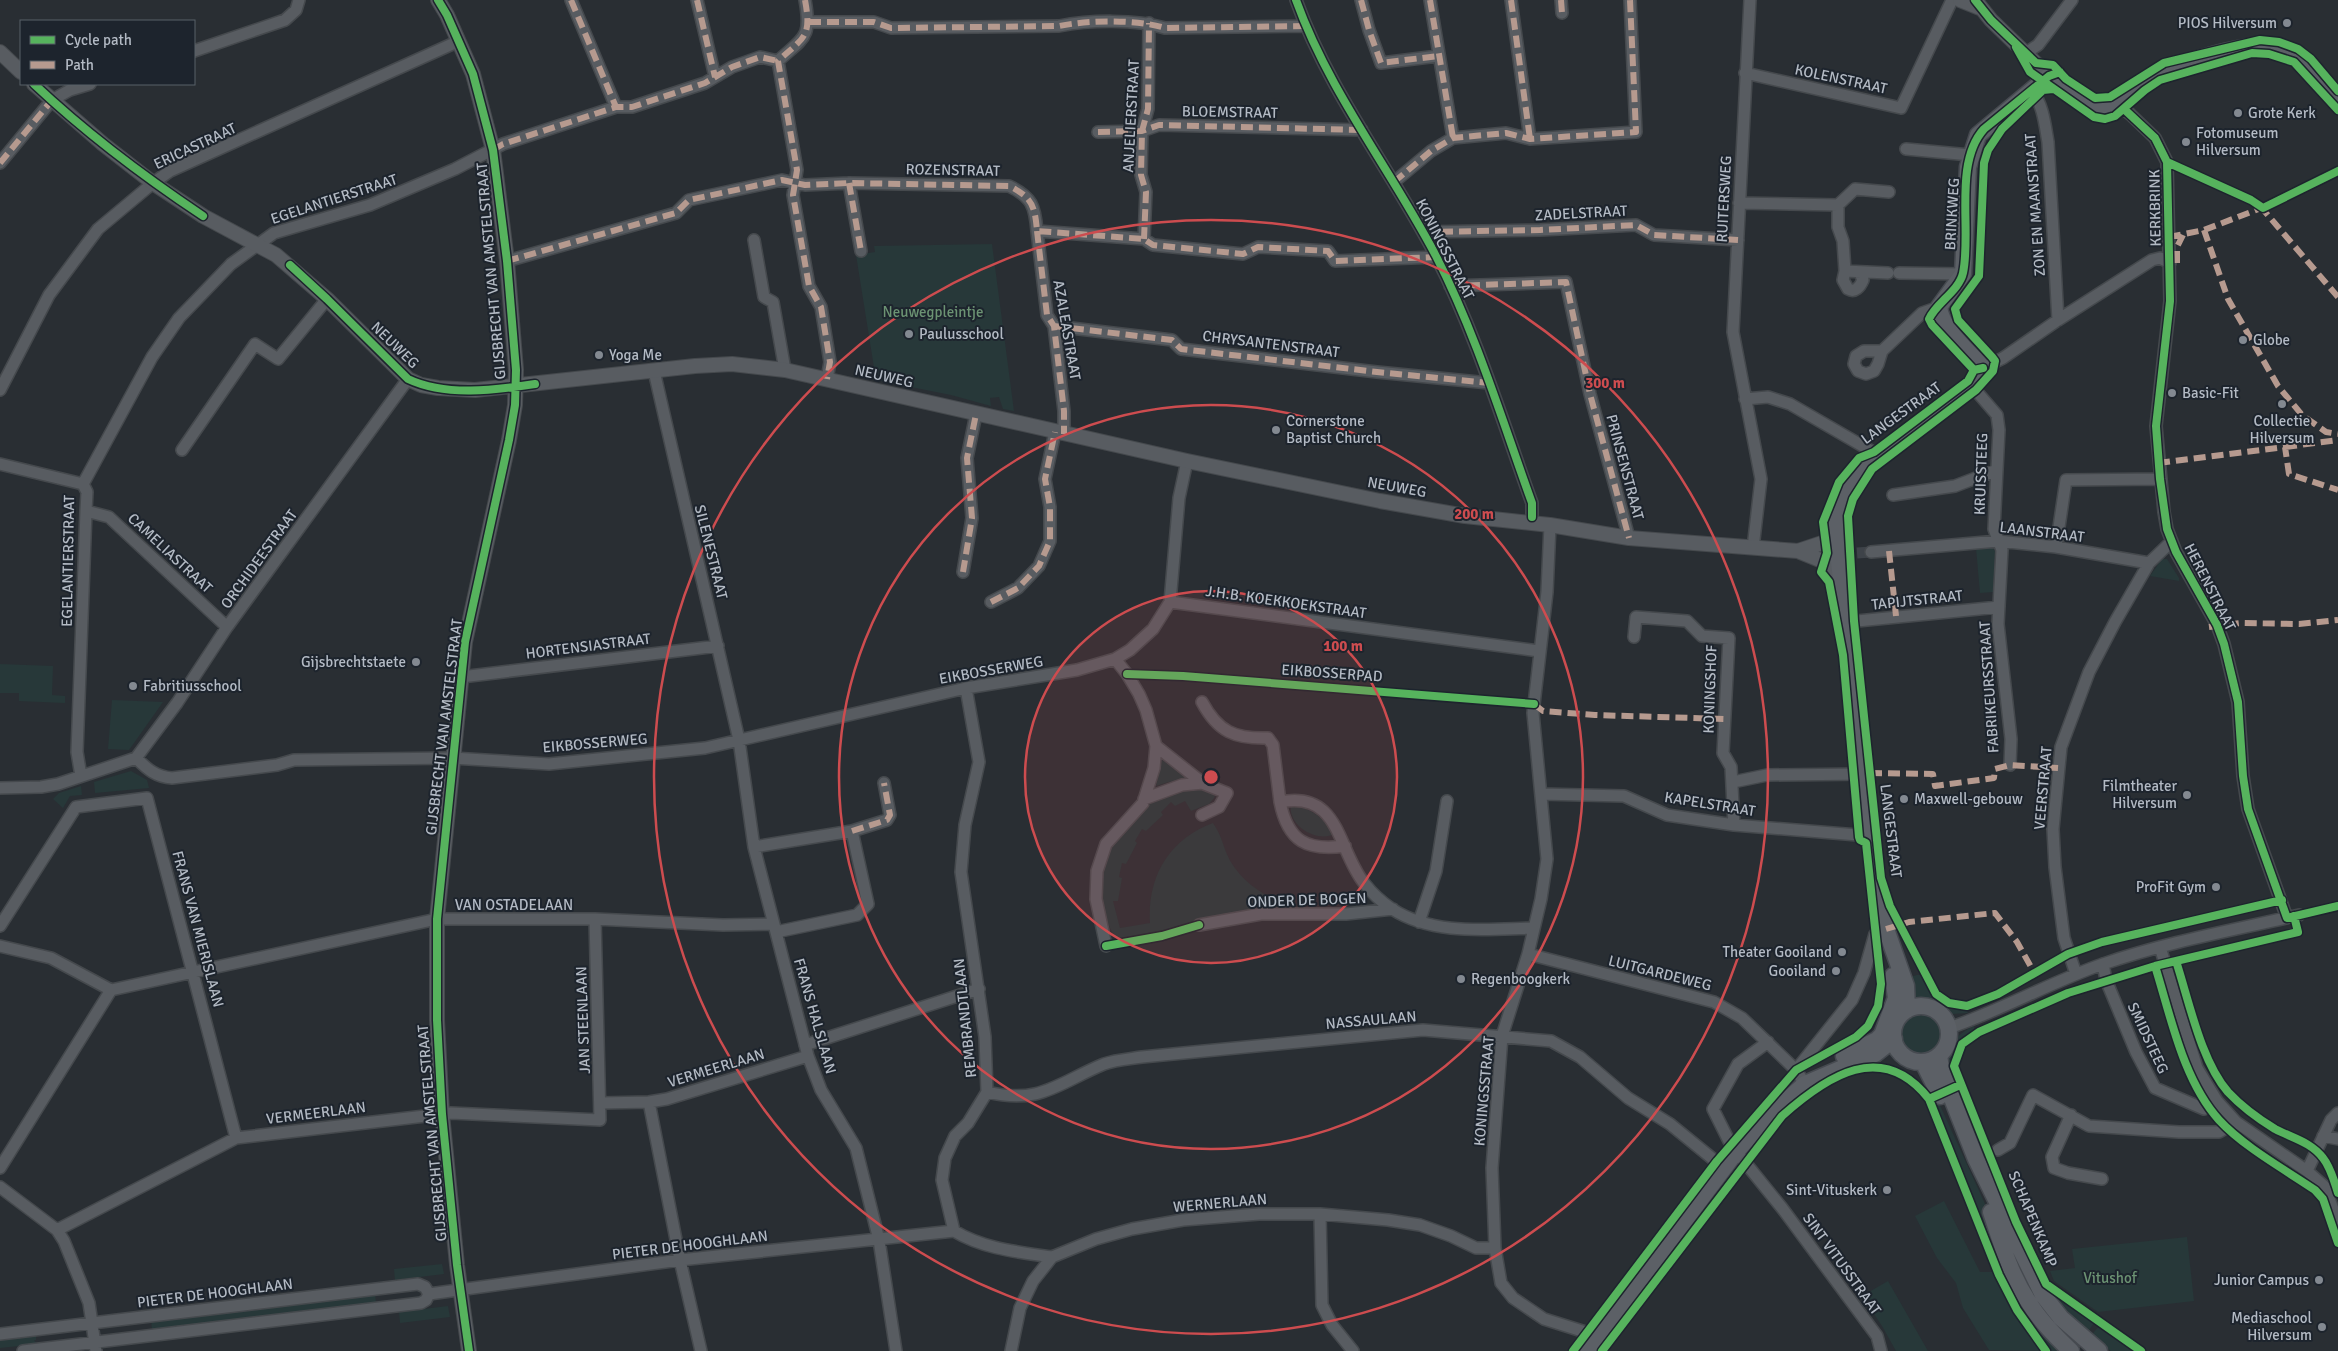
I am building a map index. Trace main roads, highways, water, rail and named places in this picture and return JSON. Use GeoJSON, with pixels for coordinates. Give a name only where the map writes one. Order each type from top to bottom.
{"type":"FeatureCollection","features":[{"type":"Feature","properties":{"kind":"main road","name":"KERKBRINK"},"geometry":{"type":"LineString","coordinates":[[2049,76],[2093,107],[2105,110],[2113,108],[2154,77],[2167,70],[2251,47],[2265,48],[2294,56],[2316,74],[2338,100]]}},
{"type":"Feature","properties":{"kind":"main road","name":"BRINKWEG"},"geometry":{"type":"LineString","coordinates":[[1983,368],[1949,329],[1941,317],[1939,307],[1963,274],[1970,156],[1978,135],[2049,76]]}},
{"type":"Feature","properties":{"kind":"main road","name":"LANGESTRAAT"},"geometry":{"type":"LineString","coordinates":[[1907,1010],[1908,993],[1886,929],[1870,836],[1863,774],[1851,621],[1841,575],[1836,535],[1840,506],[1846,492],[1867,467],[1971,385],[1983,368]]}},
{"type":"Feature","properties":{"kind":"main road"},"geometry":{"type":"LineString","coordinates":[[1588,1351],[1736,1152],[1783,1101],[1801,1077],[1877,1040],[1882,1035],[1896,998],[1886,929]]}},
{"type":"Feature","properties":{"kind":"main road"},"geometry":{"type":"LineString","coordinates":[[1916,1006],[1932,1008],[1942,1015],[1949,1028],[1948,1042],[1939,1056],[1923,1062],[1905,1057],[1896,1047],[1894,1039],[1896,1023],[1907,1010],[1916,1006]]}},
{"type":"Feature","properties":{"kind":"main road"},"geometry":{"type":"LineString","coordinates":[[1801,1077],[1875,1054],[1894,1039]]}},
{"type":"Feature","properties":{"kind":"main road","name":"SCHAPENKAMP"},"geometry":{"type":"LineString","coordinates":[[1939,1056],[1942,1073],[1976,1159],[2043,1295],[2061,1318],[2099,1351]]}},
{"type":"Feature","properties":{"kind":"main road"},"geometry":{"type":"LineString","coordinates":[[1923,1062],[1982,1186],[2013,1274],[2028,1302],[2051,1332],[2071,1351]]}},
{"type":"Feature","properties":{"kind":"tunnel"},"geometry":{"type":"LineString","coordinates":[[1857,553],[1871,552]]}},
{"type":"Feature","properties":{"kind":"place","name":"PIOS Hilversum"},"geometry":{"type":"Point","coordinates":[2287,23]}},
{"type":"Feature","properties":{"kind":"place","name":"Grote Kerk"},"geometry":{"type":"Point","coordinates":[2238,113]}},
{"type":"Feature","properties":{"kind":"place","name":"Fotomuseum Hilversum"},"geometry":{"type":"Point","coordinates":[2186,142]}},
{"type":"Feature","properties":{"kind":"place","name":"Paulusschool"},"geometry":{"type":"Point","coordinates":[909,334]}},
{"type":"Feature","properties":{"kind":"place","name":"Globe"},"geometry":{"type":"Point","coordinates":[2243,340]}},
{"type":"Feature","properties":{"kind":"place","name":"Yoga Me"},"geometry":{"type":"Point","coordinates":[599,355]}},
{"type":"Feature","properties":{"kind":"place","name":"Basic-Fit"},"geometry":{"type":"Point","coordinates":[2172,393]}},
{"type":"Feature","properties":{"kind":"place","name":"Collectie Hilversum"},"geometry":{"type":"Point","coordinates":[2282,404]}},
{"type":"Feature","properties":{"kind":"place","name":"Cornerstone Baptist Church"},"geometry":{"type":"Point","coordinates":[1276,430]}},
{"type":"Feature","properties":{"kind":"place","name":"Gijsbrechtstaete"},"geometry":{"type":"Point","coordinates":[416,662]}},
{"type":"Feature","properties":{"kind":"place","name":"Fabritiusschool"},"geometry":{"type":"Point","coordinates":[133,686]}},
{"type":"Feature","properties":{"kind":"place","name":"Filmtheater Hilversum"},"geometry":{"type":"Point","coordinates":[2187,795]}},
{"type":"Feature","properties":{"kind":"place","name":"Maxwell-gebouw"},"geometry":{"type":"Point","coordinates":[1904,799]}},
{"type":"Feature","properties":{"kind":"place","name":"ProFit Gym"},"geometry":{"type":"Point","coordinates":[2216,887]}},
{"type":"Feature","properties":{"kind":"place","name":"Theater Gooiland"},"geometry":{"type":"Point","coordinates":[1842,952]}},
{"type":"Feature","properties":{"kind":"place","name":"Gooiland"},"geometry":{"type":"Point","coordinates":[1836,971]}},
{"type":"Feature","properties":{"kind":"place","name":"Regenboogkerk"},"geometry":{"type":"Point","coordinates":[1461,979]}},
{"type":"Feature","properties":{"kind":"place","name":"Sint-Vituskerk"},"geometry":{"type":"Point","coordinates":[1887,1190]}},
{"type":"Feature","properties":{"kind":"place","name":"Junior Campus"},"geometry":{"type":"Point","coordinates":[2319,1280]}},
{"type":"Feature","properties":{"kind":"place","name":"Mediaschool Hilversum"},"geometry":{"type":"Point","coordinates":[2322,1327]}},
{"type":"Feature","properties":{"kind":"park label","name":"Neuwegpleintje"},"geometry":{"type":"Point","coordinates":[933,312]}},
{"type":"Feature","properties":{"kind":"park label","name":"Vitushof"},"geometry":{"type":"Point","coordinates":[2110,1278]}}]}
